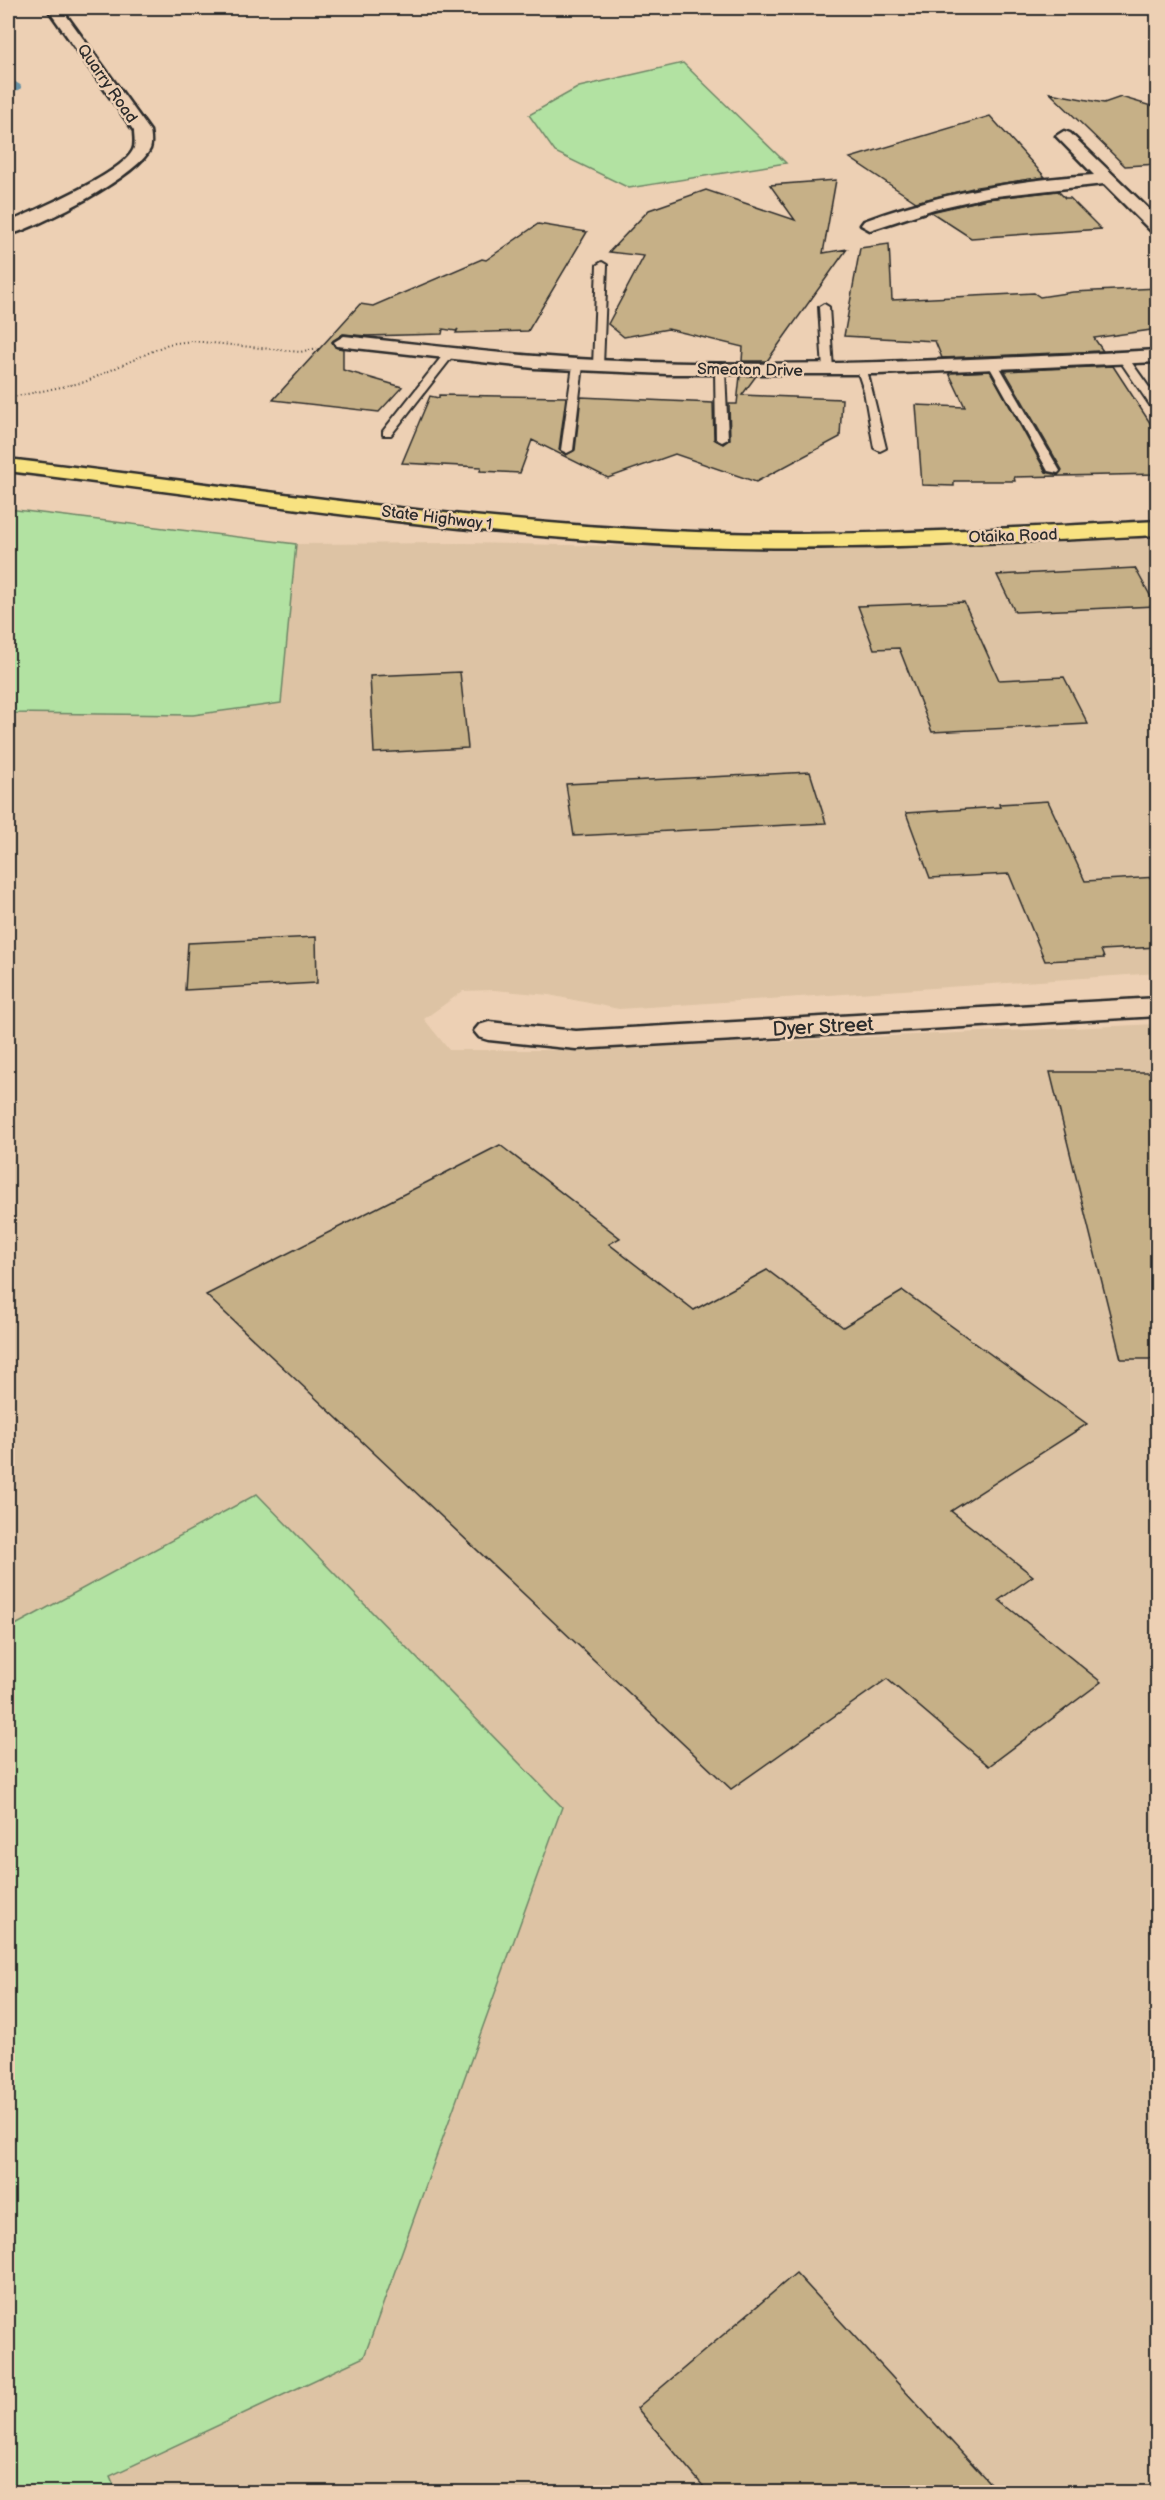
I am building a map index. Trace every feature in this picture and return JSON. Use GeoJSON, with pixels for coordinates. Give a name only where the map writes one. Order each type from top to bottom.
{"type":"FeatureCollection","features":[{"type":"Feature","properties":{"kind":"highway","name":"State Highway 1"},"geometry":{"type":"LineString","coordinates":[[8,465],[570,531],[670,538],[869,540]]}},
{"type":"Feature","properties":{"kind":"highway","name":"Otaika Road"},"geometry":{"type":"LineString","coordinates":[[869,540],[1158,528]]}},
{"type":"Feature","properties":{"kind":"street","name":"Quarry Road"},"geometry":{"type":"LineString","coordinates":[[8,230],[114,176],[138,157],[143,149],[142,130],[54,8]]}},
{"type":"Feature","properties":{"kind":"street"},"geometry":{"type":"LineString","coordinates":[[1064,136],[1158,228]]}},
{"type":"Feature","properties":{"kind":"street"},"geometry":{"type":"LineString","coordinates":[[870,225],[908,209],[976,192],[1018,185],[1107,179]]}},
{"type":"Feature","properties":{"kind":"street","name":"Smeaton Drive"},"geometry":{"type":"LineString","coordinates":[[344,342],[588,366],[720,370],[862,370],[1158,357]]}},
{"type":"Feature","properties":{"kind":"street","name":"Dyer Street"},"geometry":{"type":"LineString","coordinates":[[489,1031],[576,1040],[1158,1008]]}},
{"type":"Feature","properties":{"kind":"lane"},"geometry":{"type":"LineString","coordinates":[[567,450],[588,366],[602,265]]}},
{"type":"Feature","properties":{"kind":"lane"},"geometry":{"type":"LineString","coordinates":[[824,307],[828,370]]}},
{"type":"Feature","properties":{"kind":"lane"},"geometry":{"type":"LineString","coordinates":[[387,433],[451,352]]}},
{"type":"Feature","properties":{"kind":"lane"},"geometry":{"type":"LineString","coordinates":[[1123,358],[1158,409]]}},
{"type":"Feature","properties":{"kind":"lane"},"geometry":{"type":"LineString","coordinates":[[993,364],[1054,471]]}},
{"type":"Feature","properties":{"kind":"lane"},"geometry":{"type":"LineString","coordinates":[[720,370],[722,439]]}},
{"type":"Feature","properties":{"kind":"lane"},"geometry":{"type":"LineString","coordinates":[[862,370],[869,391],[880,448]]}},
{"type":"Feature","properties":{"kind":"path"},"geometry":{"type":"LineString","coordinates":[[8,398],[86,382],[168,344],[192,341],[300,352],[344,342]]}},
{"type":"Feature","properties":{"kind":"shaded area"},"geometry":{"type":"Polygon","coordinates":[[[1157,535],[1157,973],[619,1009],[549,995],[494,990],[463,991],[424,1019],[449,1050],[586,1050],[1157,1024],[1157,2492],[117,2492],[110,2476],[364,2357],[8,1629],[8,713],[193,715],[281,703],[296,544],[464,543],[717,548],[1157,535]]]}},
{"type":"Feature","properties":{"kind":"green space"},"geometry":{"type":"Polygon","coordinates":[[[683,63],[786,163],[629,188],[555,152],[529,115],[579,87],[683,63]]]}},
{"type":"Feature","properties":{"kind":"green space"},"geometry":{"type":"Polygon","coordinates":[[[8,509],[296,544],[281,703],[193,715],[8,713],[8,509]]]}},
{"type":"Feature","properties":{"kind":"green space"},"geometry":{"type":"Polygon","coordinates":[[[257,1494],[562,1807],[364,2357],[110,2476],[117,2492],[8,2492],[8,1629],[257,1494]]]}},
{"type":"Feature","properties":{"kind":"building"},"geometry":{"type":"Polygon","coordinates":[[[1050,93],[1104,103],[1121,97],[1158,108],[1158,164],[1125,166],[1050,93]]]}},
{"type":"Feature","properties":{"kind":"building"},"geometry":{"type":"Polygon","coordinates":[[[990,116],[1045,177],[977,187],[916,202],[850,158],[990,116]]]}},
{"type":"Feature","properties":{"kind":"building"},"geometry":{"type":"Polygon","coordinates":[[[836,180],[823,253],[847,249],[767,361],[742,361],[743,347],[668,329],[624,337],[608,324],[644,256],[609,252],[649,210],[706,190],[795,220],[770,185],[836,180]]]}},
{"type":"Feature","properties":{"kind":"building"},"geometry":{"type":"Polygon","coordinates":[[[1058,191],[1065,198],[1070,198],[1101,229],[971,238],[931,212],[987,199],[1058,191]]]}},
{"type":"Feature","properties":{"kind":"building"},"geometry":{"type":"Polygon","coordinates":[[[538,224],[587,232],[528,331],[456,333],[458,329],[456,331],[443,329],[442,334],[366,336],[343,334],[332,342],[335,347],[343,349],[343,370],[402,387],[379,412],[273,400],[360,304],[373,306],[482,259],[486,260],[538,224]]]}},
{"type":"Feature","properties":{"kind":"building"},"geometry":{"type":"Polygon","coordinates":[[[889,244],[892,300],[1034,293],[1040,297],[1073,292],[1158,288],[1158,329],[1094,338],[1103,351],[942,358],[935,341],[844,336],[860,248],[889,244]]]}},
{"type":"Feature","properties":{"kind":"building"},"geometry":{"type":"Polygon","coordinates":[[[1113,366],[1158,435],[1158,474],[1014,477],[1015,481],[954,481],[954,486],[922,485],[916,405],[965,407],[949,373],[990,371],[1046,472],[1058,475],[1062,470],[1005,371],[1113,366]]]}},
{"type":"Feature","properties":{"kind":"building"},"geometry":{"type":"Polygon","coordinates":[[[740,376],[756,376],[742,395],[842,399],[840,437],[756,482],[675,454],[608,478],[532,440],[520,473],[480,471],[481,467],[402,463],[430,396],[439,398],[439,395],[566,397],[559,450],[566,455],[575,450],[581,397],[713,403],[714,439],[723,444],[730,439],[729,404],[737,404],[740,376]]]}},
{"type":"Feature","properties":{"kind":"building"},"geometry":{"type":"Polygon","coordinates":[[[1135,568],[1156,606],[1015,612],[997,575],[1135,568]]]}},
{"type":"Feature","properties":{"kind":"building"},"geometry":{"type":"Polygon","coordinates":[[[964,602],[999,680],[1064,677],[1088,724],[932,732],[899,648],[874,649],[858,606],[964,602]]]}},
{"type":"Feature","properties":{"kind":"building"},"geometry":{"type":"Polygon","coordinates":[[[460,672],[468,748],[374,753],[370,676],[460,672]]]}},
{"type":"Feature","properties":{"kind":"building"},"geometry":{"type":"Polygon","coordinates":[[[810,772],[826,823],[574,836],[566,784],[810,772]]]}},
{"type":"Feature","properties":{"kind":"building"},"geometry":{"type":"Polygon","coordinates":[[[1048,801],[1085,881],[1158,877],[1158,947],[1101,950],[1104,958],[1045,961],[1009,874],[930,878],[906,813],[1000,807],[999,804],[1048,801]]]}},
{"type":"Feature","properties":{"kind":"building"},"geometry":{"type":"Polygon","coordinates":[[[316,937],[317,983],[185,990],[188,943],[316,937]]]}},
{"type":"Feature","properties":{"kind":"building"},"geometry":{"type":"Polygon","coordinates":[[[1050,1072],[1150,1072],[1158,1097],[1158,1359],[1121,1359],[1050,1072]]]}},
{"type":"Feature","properties":{"kind":"building"},"geometry":{"type":"Polygon","coordinates":[[[500,1145],[620,1238],[609,1244],[694,1310],[767,1270],[843,1327],[903,1291],[1087,1424],[951,1511],[1033,1576],[999,1600],[1101,1682],[989,1766],[887,1679],[731,1789],[206,1295],[500,1145]]]}},
{"type":"Feature","properties":{"kind":"building"},"geometry":{"type":"Polygon","coordinates":[[[796,2273],[999,2493],[709,2493],[637,2408],[796,2273]]]}},
{"type":"Feature","properties":{"kind":"waterway"},"geometry":{"type":"LineString","coordinates":[[8,81],[18,87],[8,92]]}}]}
